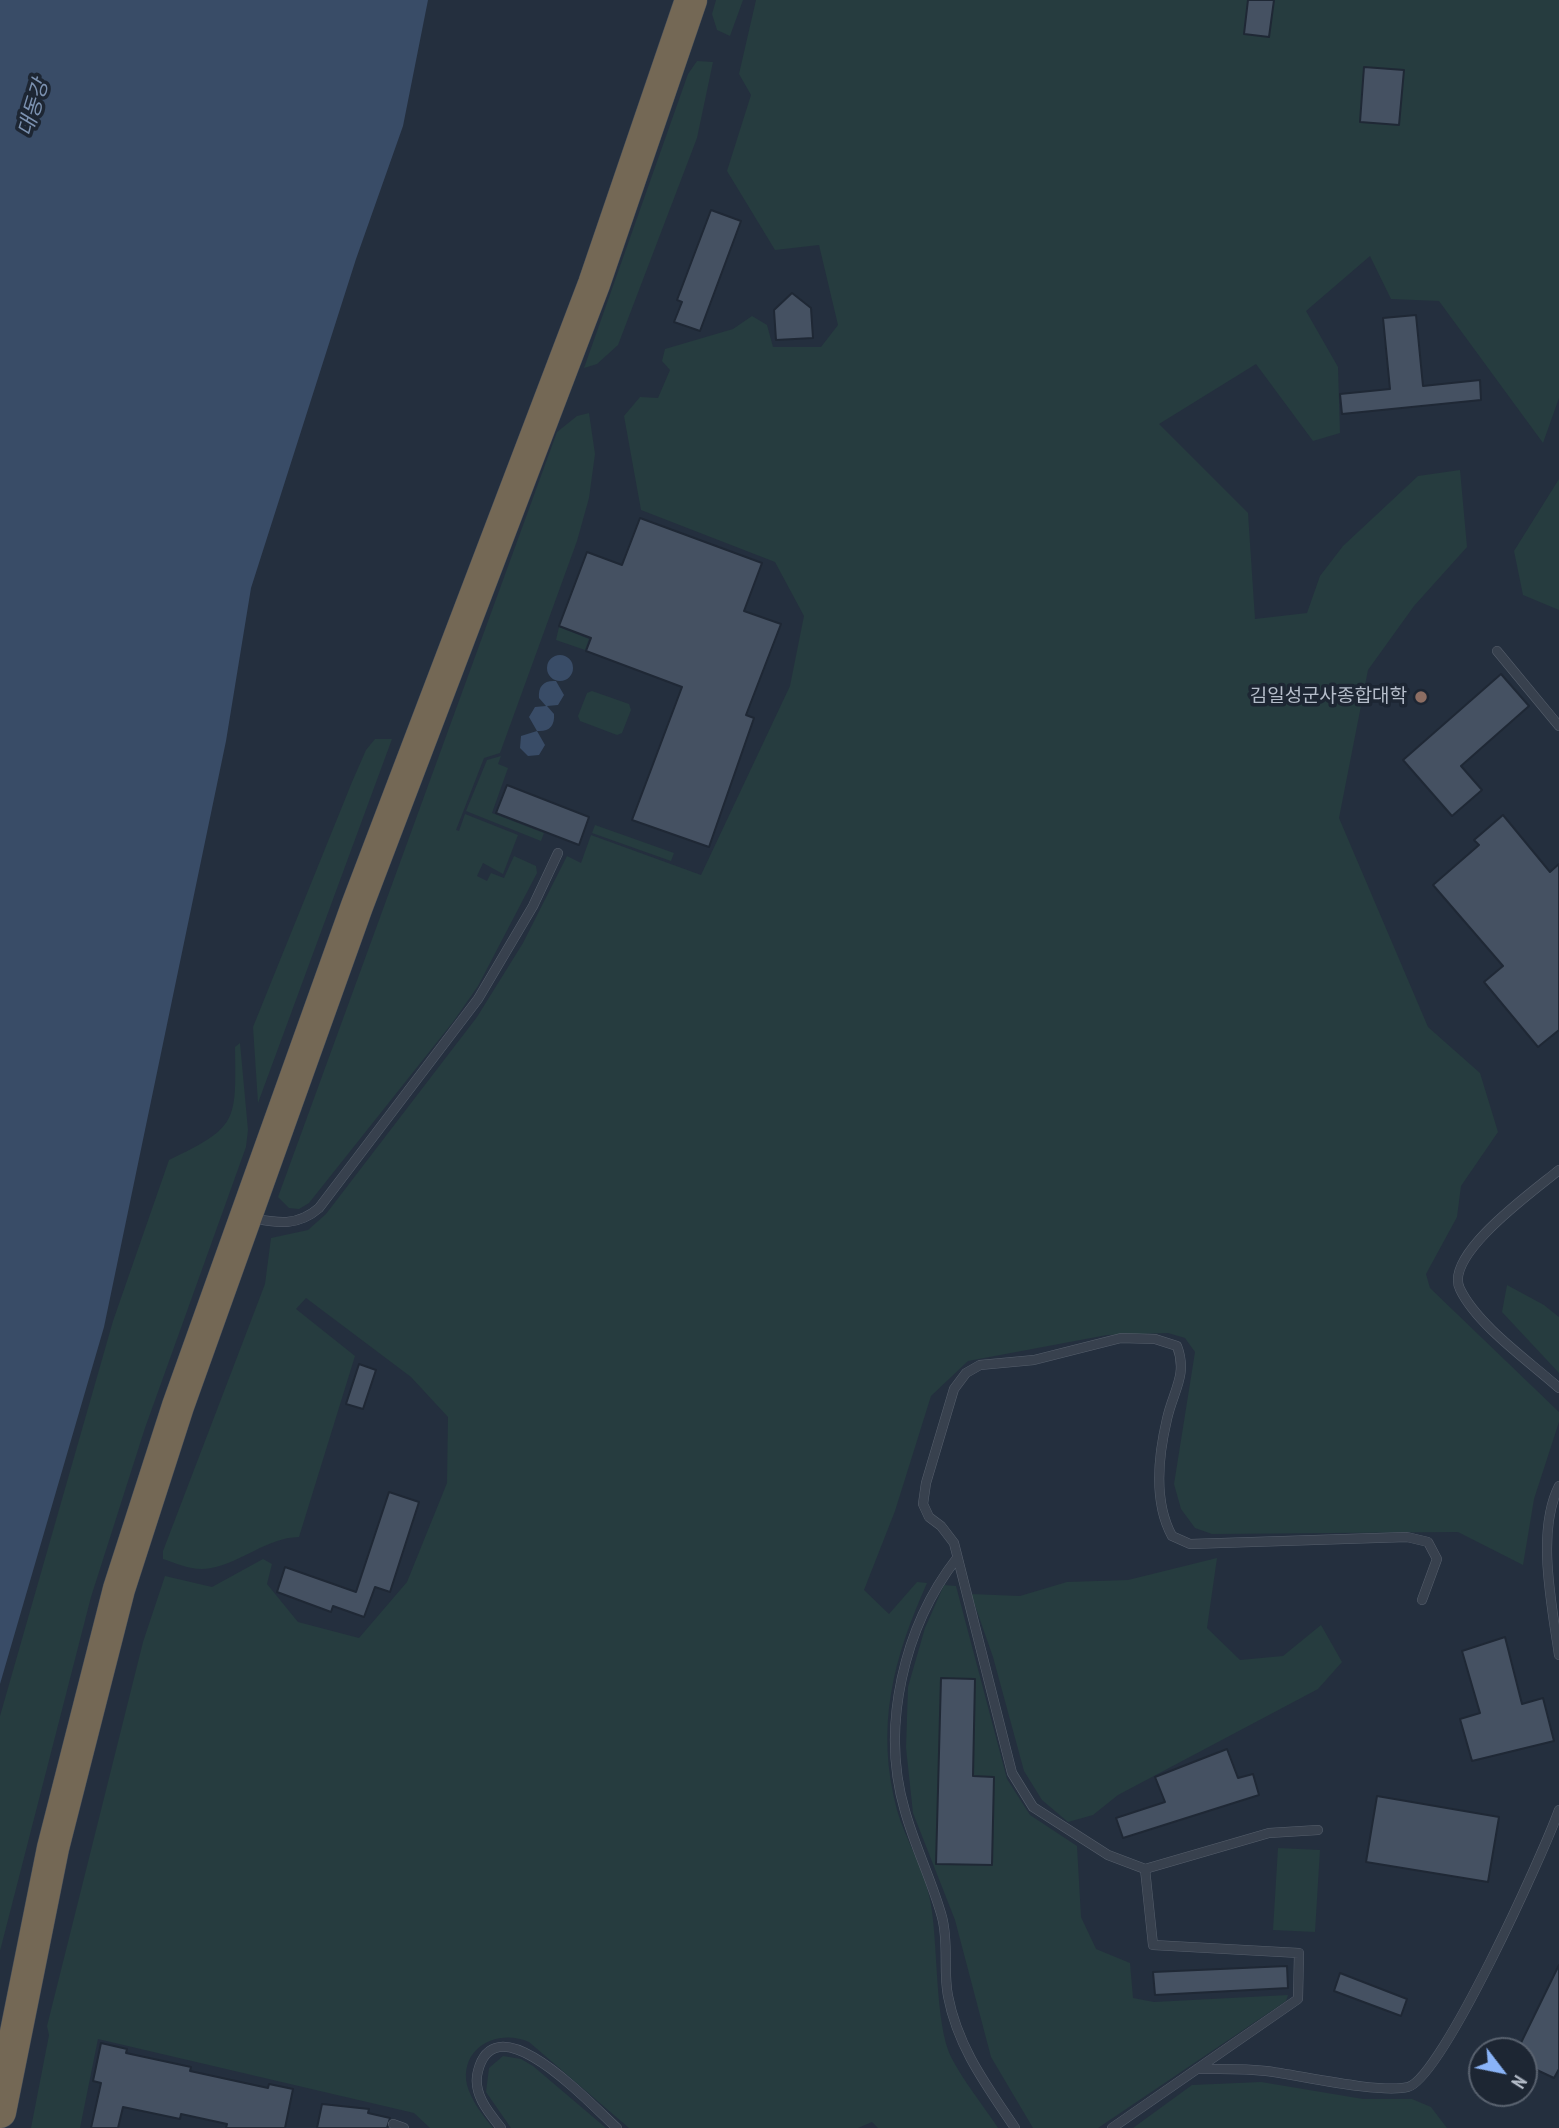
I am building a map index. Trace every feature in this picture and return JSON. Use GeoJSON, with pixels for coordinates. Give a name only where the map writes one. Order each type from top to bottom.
{"type":"FeatureCollection","features":[{"type":"Feature","properties":{"kind":"highway"},"geometry":{"type":"LineString","coordinates":[[0,2112],[53,1848],[119,1589],[178,1406],[357,906],[594,284],[691,0]]}},
{"type":"Feature","properties":{"kind":"lane"},"geometry":{"type":"LineString","coordinates":[[1497,651],[1559,726]]}},
{"type":"Feature","properties":{"kind":"lane"},"geometry":{"type":"LineString","coordinates":[[245,1217],[280,1223],[299,1221],[319,1208],[478,999],[533,906],[558,853]]}},
{"type":"Feature","properties":{"kind":"lane"},"geometry":{"type":"LineString","coordinates":[[1559,1170],[1471,1248],[1460,1267],[1458,1287],[1478,1315],[1559,1388]]}},
{"type":"Feature","properties":{"kind":"lane"},"geometry":{"type":"LineString","coordinates":[[1318,1829],[1269,1833],[1145,1869],[1108,1855],[1033,1807],[1012,1773],[954,1543],[941,1526],[929,1517],[923,1504],[926,1483],[954,1389],[966,1373],[980,1365],[1034,1360],[1121,1338],[1155,1339],[1177,1346],[1184,1364],[1167,1420],[1159,1493],[1163,1519],[1172,1536],[1190,1544],[1407,1537],[1428,1542],[1437,1559],[1422,1600]]}},
{"type":"Feature","properties":{"kind":"lane"},"geometry":{"type":"LineString","coordinates":[[1559,1486],[1551,1501],[1547,1529],[1559,1655]]}},
{"type":"Feature","properties":{"kind":"lane"},"geometry":{"type":"LineString","coordinates":[[957,1558],[939,1581],[920,1620],[900,1684],[896,1745],[904,1808],[943,1919],[947,1994],[958,2036],[971,2062],[1015,2128]]}},
{"type":"Feature","properties":{"kind":"lane"},"geometry":{"type":"LineString","coordinates":[[1197,2069],[1262,2070],[1373,2086],[1409,2087],[1427,2074],[1459,2021],[1526,1887],[1559,1810]]}},
{"type":"Feature","properties":{"kind":"lane"},"geometry":{"type":"LineString","coordinates":[[1112,2128],[1298,1999],[1299,1953],[1153,1945],[1145,1869]]}},
{"type":"Feature","properties":{"kind":"lane"},"geometry":{"type":"LineString","coordinates":[[501,2128],[482,2103],[477,2075],[488,2051],[499,2045],[509,2045],[536,2058],[617,2128]]}},
{"type":"Feature","properties":{"kind":"lane"},"geometry":{"type":"LineString","coordinates":[[393,2124],[404,2128]]}},
{"type":"Feature","properties":{"kind":"green space"},"geometry":{"type":"Polygon","coordinates":[[[716,0],[743,0],[730,36],[717,30],[712,14],[716,0]]]}},
{"type":"Feature","properties":{"kind":"green space"},"geometry":{"type":"Polygon","coordinates":[[[756,0],[1559,0],[1559,398],[1543,443],[1439,301],[1391,299],[1370,256],[1306,311],[1338,367],[1340,433],[1313,441],[1256,364],[1159,424],[1248,513],[1255,619],[1307,613],[1320,576],[1343,546],[1418,476],[1460,470],[1467,547],[1414,606],[1368,670],[1339,818],[1428,1027],[1480,1073],[1498,1132],[1461,1186],[1457,1217],[1426,1274],[1430,1288],[1559,1412],[1559,1422],[1534,1499],[1523,1565],[1458,1532],[1212,1534],[1195,1528],[1181,1509],[1174,1484],[1195,1352],[1185,1338],[1168,1333],[1107,1335],[968,1361],[931,1396],[895,1511],[864,1590],[889,1614],[917,1582],[927,1583],[905,1639],[891,1694],[888,1750],[891,1780],[897,1810],[928,1893],[933,1922],[939,2005],[946,2043],[956,2066],[998,2128],[878,2128],[872,2122],[858,2128],[629,2128],[529,2042],[506,2037],[494,2039],[475,2051],[466,2072],[471,2096],[493,2128],[430,2128],[414,2113],[98,2039],[80,2128],[31,2128],[49,2035],[47,2026],[143,1642],[165,1576],[212,1587],[263,1559],[272,1564],[267,1584],[298,1622],[359,1638],[407,1582],[447,1483],[448,1417],[411,1377],[306,1298],[296,1309],[355,1356],[299,1537],[276,1541],[234,1561],[205,1569],[163,1559],[163,1551],[265,1284],[271,1238],[308,1230],[326,1214],[477,1017],[523,943],[567,856],[581,863],[591,835],[701,875],[790,686],[804,616],[775,562],[641,510],[624,416],[640,397],[658,398],[670,370],[662,361],[665,349],[733,329],[752,316],[767,325],[773,347],[821,347],[838,325],[819,245],[775,250],[727,171],[751,95],[739,74],[756,0]]]}},
{"type":"Feature","properties":{"kind":"green space"},"geometry":{"type":"Polygon","coordinates":[[[697,61],[713,62],[697,138],[618,345],[597,364],[584,368],[688,74],[697,61]]]}},
{"type":"Feature","properties":{"kind":"green space"},"geometry":{"type":"Polygon","coordinates":[[[589,413],[595,454],[589,498],[577,541],[500,753],[484,758],[456,830],[459,831],[465,814],[518,835],[503,874],[483,863],[477,876],[487,881],[491,873],[504,878],[514,856],[536,866],[537,873],[478,986],[453,1022],[309,1203],[299,1209],[289,1208],[278,1197],[557,432],[577,416],[589,413]]]}},
{"type":"Feature","properties":{"kind":"green space"},"geometry":{"type":"Polygon","coordinates":[[[1559,479],[1559,610],[1523,595],[1514,551],[1559,479]]]}},
{"type":"Feature","properties":{"kind":"green space"},"geometry":{"type":"Polygon","coordinates":[[[559,627],[589,639],[585,650],[556,640],[559,627]]]}},
{"type":"Feature","properties":{"kind":"green space"},"geometry":{"type":"Polygon","coordinates":[[[592,691],[629,704],[631,710],[622,733],[617,735],[580,721],[578,716],[587,693],[592,691]]]}},
{"type":"Feature","properties":{"kind":"green space"},"geometry":{"type":"Polygon","coordinates":[[[375,739],[392,739],[258,1103],[253,1027],[352,782],[366,750],[375,739]]]}},
{"type":"Feature","properties":{"kind":"green space"},"geometry":{"type":"Polygon","coordinates":[[[501,756],[498,764],[508,768],[492,813],[544,833],[541,841],[466,811],[487,760],[501,756]]]}},
{"type":"Feature","properties":{"kind":"green space"},"geometry":{"type":"Polygon","coordinates":[[[595,825],[674,853],[671,861],[592,833],[595,825]]]}},
{"type":"Feature","properties":{"kind":"green space"},"geometry":{"type":"Polygon","coordinates":[[[240,1043],[248,1130],[246,1147],[145,1428],[91,1597],[0,1951],[0,1716],[113,1321],[169,1160],[209,1139],[228,1119],[235,1092],[235,1047],[240,1043]]]}},
{"type":"Feature","properties":{"kind":"green space"},"geometry":{"type":"Polygon","coordinates":[[[1507,1285],[1544,1305],[1559,1317],[1559,1373],[1502,1312],[1507,1285]]]}},
{"type":"Feature","properties":{"kind":"green space"},"geometry":{"type":"Polygon","coordinates":[[[1217,1558],[1207,1628],[1240,1660],[1283,1656],[1321,1625],[1342,1662],[1318,1689],[1118,1795],[1093,1815],[1068,1822],[1042,1800],[1024,1771],[993,1657],[971,1594],[1020,1596],[1067,1582],[1128,1580],[1217,1558]]]}},
{"type":"Feature","properties":{"kind":"green space"},"geometry":{"type":"Polygon","coordinates":[[[944,1585],[956,1586],[1007,1779],[1030,1815],[1077,1846],[1081,1917],[1096,1949],[1130,1963],[1133,1998],[1154,2002],[1288,1995],[1286,2001],[1098,2128],[1033,2128],[991,2057],[955,1920],[913,1813],[906,1748],[908,1687],[925,1628],[944,1585]]]}},
{"type":"Feature","properties":{"kind":"green space"},"geometry":{"type":"Polygon","coordinates":[[[1278,1848],[1320,1850],[1315,1932],[1273,1930],[1278,1848]]]}},
{"type":"Feature","properties":{"kind":"green space"},"geometry":{"type":"Polygon","coordinates":[[[503,2056],[521,2059],[533,2066],[606,2128],[511,2128],[486,2092],[489,2068],[503,2056]]]}},
{"type":"Feature","properties":{"kind":"green space"},"geometry":{"type":"Polygon","coordinates":[[[1261,2082],[1363,2099],[1412,2099],[1431,2107],[1447,2128],[1133,2128],[1192,2085],[1261,2082]]]}},
{"type":"Feature","properties":{"kind":"water","name":"대동강"},"geometry":{"type":"Polygon","coordinates":[[[0,0],[428,0],[403,126],[356,259],[251,588],[226,741],[104,1327],[0,1684],[0,0]]]}},
{"type":"Feature","properties":{"kind":"water"},"geometry":{"type":"Polygon","coordinates":[[[560,655],[569,659],[573,668],[569,677],[560,681],[551,677],[547,668],[551,659],[560,655]]]}},
{"type":"Feature","properties":{"kind":"water"},"geometry":{"type":"Polygon","coordinates":[[[556,681],[564,695],[558,705],[547,706],[554,714],[552,725],[548,729],[537,731],[529,717],[535,707],[546,706],[539,698],[541,687],[545,683],[556,681]]]}},
{"type":"Feature","properties":{"kind":"water"},"geometry":{"type":"Polygon","coordinates":[[[537,731],[545,745],[539,755],[528,756],[520,748],[521,736],[537,731]]]}},
{"type":"Feature","properties":{"kind":"building"},"geometry":{"type":"Polygon","coordinates":[[[1248,0],[1274,0],[1269,37],[1244,34],[1248,0]]]}},
{"type":"Feature","properties":{"kind":"building"},"geometry":{"type":"Polygon","coordinates":[[[1364,67],[1404,70],[1399,125],[1360,122],[1364,67]]]}},
{"type":"Feature","properties":{"kind":"building"},"geometry":{"type":"Polygon","coordinates":[[[711,210],[741,221],[700,331],[674,322],[682,302],[677,300],[711,210]]]}},
{"type":"Feature","properties":{"kind":"building"},"geometry":{"type":"Polygon","coordinates":[[[792,293],[811,308],[813,338],[776,340],[774,310],[792,293]]]}},
{"type":"Feature","properties":{"kind":"building"},"geometry":{"type":"Polygon","coordinates":[[[1416,315],[1423,386],[1480,380],[1481,400],[1342,414],[1340,394],[1390,389],[1383,318],[1416,315]]]}},
{"type":"Feature","properties":{"kind":"building"},"geometry":{"type":"Polygon","coordinates":[[[640,518],[762,563],[744,611],[781,624],[746,715],[754,718],[709,847],[632,820],[682,687],[586,651],[591,638],[559,626],[587,552],[622,565],[640,518]]]}},
{"type":"Feature","properties":{"kind":"building"},"geometry":{"type":"Polygon","coordinates":[[[1501,674],[1529,706],[1461,766],[1482,790],[1452,816],[1403,760],[1501,674]]]}},
{"type":"Feature","properties":{"kind":"building"},"geometry":{"type":"Polygon","coordinates":[[[507,785],[589,817],[579,845],[496,813],[507,785]]]}},
{"type":"Feature","properties":{"kind":"building"},"geometry":{"type":"Polygon","coordinates":[[[1503,815],[1550,872],[1559,864],[1559,1030],[1538,1047],[1484,982],[1503,966],[1433,885],[1479,845],[1474,840],[1503,815]]]}},
{"type":"Feature","properties":{"kind":"building"},"geometry":{"type":"Polygon","coordinates":[[[359,1364],[376,1370],[363,1409],[346,1404],[359,1364]]]}},
{"type":"Feature","properties":{"kind":"building"},"geometry":{"type":"Polygon","coordinates":[[[389,1492],[419,1502],[390,1592],[375,1587],[364,1617],[333,1606],[331,1612],[277,1592],[285,1567],[356,1592],[389,1492]]]}},
{"type":"Feature","properties":{"kind":"building"},"geometry":{"type":"Polygon","coordinates":[[[1505,1637],[1522,1704],[1543,1698],[1554,1741],[1472,1761],[1460,1719],[1480,1713],[1462,1651],[1505,1637]]]}},
{"type":"Feature","properties":{"kind":"building"},"geometry":{"type":"Polygon","coordinates":[[[941,1678],[975,1679],[973,1776],[994,1777],[992,1865],[936,1864],[941,1678]]]}},
{"type":"Feature","properties":{"kind":"building"},"geometry":{"type":"Polygon","coordinates":[[[1227,1749],[1238,1778],[1253,1774],[1259,1795],[1123,1838],[1116,1818],[1165,1802],[1155,1777],[1227,1749]]]}},
{"type":"Feature","properties":{"kind":"building"},"geometry":{"type":"Polygon","coordinates":[[[1377,1796],[1499,1817],[1488,1882],[1366,1862],[1377,1796]]]}},
{"type":"Feature","properties":{"kind":"building"},"geometry":{"type":"Polygon","coordinates":[[[1559,1965],[1559,2069],[1554,2078],[1538,2071],[1538,2037],[1524,2037],[1559,1965]]]}},
{"type":"Feature","properties":{"kind":"building"},"geometry":{"type":"Polygon","coordinates":[[[1287,1966],[1288,1988],[1155,1995],[1153,1972],[1287,1966]]]}},
{"type":"Feature","properties":{"kind":"building"},"geometry":{"type":"Polygon","coordinates":[[[1340,1973],[1407,1999],[1401,2016],[1334,1991],[1340,1973]]]}},
{"type":"Feature","properties":{"kind":"building"},"geometry":{"type":"Polygon","coordinates":[[[101,2043],[127,2049],[126,2053],[191,2067],[190,2071],[268,2088],[269,2084],[293,2089],[285,2128],[226,2128],[227,2124],[181,2114],[180,2119],[123,2107],[118,2128],[91,2128],[101,2083],[93,2081],[101,2043]]]}},
{"type":"Feature","properties":{"kind":"building"},"geometry":{"type":"Polygon","coordinates":[[[322,2104],[369,2109],[368,2113],[390,2118],[387,2128],[317,2128],[322,2104]]]}},
{"type":"Feature","properties":{"kind":"place","name":"김일성군사종합대학"},"geometry":{"type":"Point","coordinates":[1421,697]}}]}
